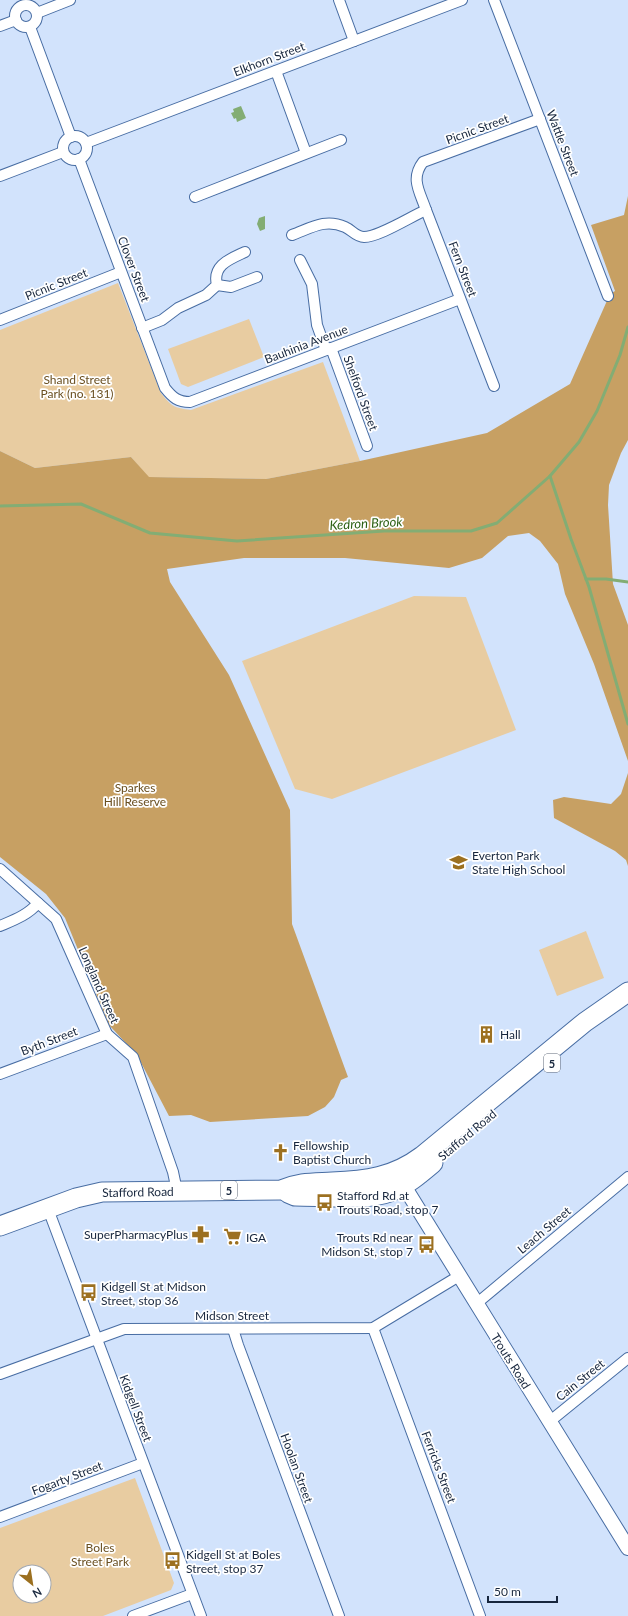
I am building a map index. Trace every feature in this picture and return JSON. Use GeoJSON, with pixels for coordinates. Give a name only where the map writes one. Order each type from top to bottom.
{"type":"FeatureCollection","features":[{"type":"Feature","properties":{"kind":"highway","name":"Stafford Road"},"geometry":{"type":"LineString","coordinates":[[0,1226],[86,1195],[102,1192],[281,1190],[295,1196],[366,1196],[390,1192],[422,1156],[585,1022],[628,992]]}},
{"type":"Feature","properties":{"kind":"highway","name":"Stafford Road"},"geometry":{"type":"LineString","coordinates":[[400,1179],[581,1039],[628,1006]]}},
{"type":"Feature","properties":{"kind":"street"},"geometry":{"type":"LineString","coordinates":[[37,13],[70,0]]}},
{"type":"Feature","properties":{"kind":"street"},"geometry":{"type":"LineString","coordinates":[[339,0],[354,41]]}},
{"type":"Feature","properties":{"kind":"street","name":"Elkhorn Street"},"geometry":{"type":"LineString","coordinates":[[86,143],[462,0]]}},
{"type":"Feature","properties":{"kind":"street","name":"Wattle Street"},"geometry":{"type":"LineString","coordinates":[[494,0],[608,296]]}},
{"type":"Feature","properties":{"kind":"street"},"geometry":{"type":"LineString","coordinates":[[21,3],[29,6],[37,13],[37,20],[30,27],[20,26],[16,20],[16,13],[21,3]]}},
{"type":"Feature","properties":{"kind":"street"},"geometry":{"type":"LineString","coordinates":[[0,26],[16,20]]}},
{"type":"Feature","properties":{"kind":"street"},"geometry":{"type":"LineString","coordinates":[[30,27],[71,137]]}},
{"type":"Feature","properties":{"kind":"street"},"geometry":{"type":"LineString","coordinates":[[276,71],[306,153]]}},
{"type":"Feature","properties":{"kind":"street","name":"Picnic Street"},"geometry":{"type":"LineString","coordinates":[[423,162],[540,119]]}},
{"type":"Feature","properties":{"kind":"street"},"geometry":{"type":"LineString","coordinates":[[71,137],[81,138],[86,143],[86,153],[78,159],[71,160],[63,152],[63,144],[71,137]]}},
{"type":"Feature","properties":{"kind":"street"},"geometry":{"type":"LineString","coordinates":[[195,197],[341,140]]}},
{"type":"Feature","properties":{"kind":"street"},"geometry":{"type":"LineString","coordinates":[[0,176],[63,152]]}},
{"type":"Feature","properties":{"kind":"street","name":"Clover Street"},"geometry":{"type":"LineString","coordinates":[[78,159],[165,388]]}},
{"type":"Feature","properties":{"kind":"street","name":"Fern Street"},"geometry":{"type":"LineString","coordinates":[[423,162],[416,171],[416,182],[494,386]]}},
{"type":"Feature","properties":{"kind":"street"},"geometry":{"type":"LineString","coordinates":[[292,235],[327,222],[347,228],[363,237],[369,236],[395,226],[407,218],[426,210]]}},
{"type":"Feature","properties":{"kind":"street"},"geometry":{"type":"LineString","coordinates":[[217,285],[215,278],[217,269],[226,260],[245,252]]}},
{"type":"Feature","properties":{"kind":"street","name":"Shelford Street"},"geometry":{"type":"LineString","coordinates":[[300,260],[312,284],[317,325],[367,446]]}},
{"type":"Feature","properties":{"kind":"street","name":"Picnic Street"},"geometry":{"type":"LineString","coordinates":[[0,320],[121,272]]}},
{"type":"Feature","properties":{"kind":"street"},"geometry":{"type":"LineString","coordinates":[[217,285],[231,287],[257,277]]}},
{"type":"Feature","properties":{"kind":"street"},"geometry":{"type":"LineString","coordinates":[[142,328],[162,320],[178,308],[206,295],[217,285]]}},
{"type":"Feature","properties":{"kind":"street","name":"Bauhinia Avenue"},"geometry":{"type":"LineString","coordinates":[[165,388],[172,398],[180,402],[190,402],[460,299]]}},
{"type":"Feature","properties":{"kind":"street","name":"Longland Street"},"geometry":{"type":"LineString","coordinates":[[0,869],[56,920],[107,1034],[133,1057],[173,1172],[178,1191]]}},
{"type":"Feature","properties":{"kind":"street"},"geometry":{"type":"LineString","coordinates":[[0,926],[31,910],[38,903]]}},
{"type":"Feature","properties":{"kind":"street","name":"Byth Street"},"geometry":{"type":"LineString","coordinates":[[0,1074],[107,1034]]}},
{"type":"Feature","properties":{"kind":"street","name":"Leach Street"},"geometry":{"type":"LineString","coordinates":[[476,1304],[628,1177]]}},
{"type":"Feature","properties":{"kind":"street","name":"Trouts Road"},"geometry":{"type":"LineString","coordinates":[[400,1179],[458,1276],[627,1544]]}},
{"type":"Feature","properties":{"kind":"street","name":"Kidgell Street"},"geometry":{"type":"LineString","coordinates":[[48,1209],[200,1616]]}},
{"type":"Feature","properties":{"kind":"street"},"geometry":{"type":"LineString","coordinates":[[373,1328],[458,1276]]}},
{"type":"Feature","properties":{"kind":"street","name":"Hoolan Street"},"geometry":{"type":"LineString","coordinates":[[233,1328],[238,1346],[339,1616]]}},
{"type":"Feature","properties":{"kind":"street","name":"Midson Street"},"geometry":{"type":"LineString","coordinates":[[0,1374],[96,1338],[129,1329],[373,1328]]}},
{"type":"Feature","properties":{"kind":"street","name":"Ferricks Street"},"geometry":{"type":"LineString","coordinates":[[373,1328],[480,1616]]}},
{"type":"Feature","properties":{"kind":"street","name":"Cain Street"},"geometry":{"type":"LineString","coordinates":[[549,1422],[628,1358]]}},
{"type":"Feature","properties":{"kind":"street","name":"Fogarty Street"},"geometry":{"type":"LineString","coordinates":[[0,1517],[143,1463]]}},
{"type":"Feature","properties":{"kind":"street"},"geometry":{"type":"LineString","coordinates":[[133,1616],[192,1594]]}},
{"type":"Feature","properties":{"kind":"green space","name":"Sparkes Hill Reserve"},"geometry":{"type":"Polygon","coordinates":[[[628,196],[628,440],[621,453],[609,485],[608,505],[613,584],[628,625],[628,761],[594,664],[565,594],[558,564],[540,541],[529,533],[508,536],[482,558],[449,568],[345,558],[244,558],[167,569],[170,582],[229,675],[290,810],[292,924],[348,1077],[341,1080],[334,1097],[325,1107],[308,1116],[210,1122],[191,1115],[169,1116],[137,1055],[109,1025],[65,918],[46,894],[0,857],[0,451],[35,468],[131,457],[149,477],[266,479],[360,461],[487,433],[570,384],[610,294],[615,291],[591,225],[624,215],[628,196]]]}},
{"type":"Feature","properties":{"kind":"green space","name":"Shand Street Park (no. 131)"},"geometry":{"type":"Polygon","coordinates":[[[118,283],[161,393],[170,404],[191,410],[323,362],[360,461],[266,479],[148,477],[131,457],[35,468],[0,451],[0,330],[118,283]]]}},
{"type":"Feature","properties":{"kind":"green space"},"geometry":{"type":"Polygon","coordinates":[[[249,319],[264,357],[188,387],[181,384],[168,349],[249,319]]]}},
{"type":"Feature","properties":{"kind":"green space"},"geometry":{"type":"Polygon","coordinates":[[[414,596],[466,597],[516,730],[332,799],[295,789],[242,661],[414,596]]]}},
{"type":"Feature","properties":{"kind":"green space"},"geometry":{"type":"Polygon","coordinates":[[[628,773],[628,866],[626,860],[615,851],[554,818],[553,800],[564,797],[611,804],[621,794],[628,773]]]}},
{"type":"Feature","properties":{"kind":"green space"},"geometry":{"type":"Polygon","coordinates":[[[586,931],[604,978],[557,996],[539,950],[586,931]]]}},
{"type":"Feature","properties":{"kind":"green space","name":"Boles Street Park"},"geometry":{"type":"Polygon","coordinates":[[[135,1478],[174,1583],[171,1590],[103,1616],[0,1616],[0,1528],[135,1478]]]}},
{"type":"Feature","properties":{"kind":"shaded area"},"geometry":{"type":"Polygon","coordinates":[[[241,106],[246,118],[237,122],[236,118],[234,119],[231,113],[234,112],[233,109],[241,106]]]}},
{"type":"Feature","properties":{"kind":"shaded area"},"geometry":{"type":"Polygon","coordinates":[[[265,216],[265,229],[260,231],[257,224],[259,218],[265,216]]]}},
{"type":"Feature","properties":{"kind":"waterway","name":"Kedron Brook"},"geometry":{"type":"LineString","coordinates":[[0,506],[81,504],[150,533],[237,541],[384,531],[471,531],[497,523],[550,476],[579,442],[597,411],[620,355],[628,327]]}},
{"type":"Feature","properties":{"kind":"waterway"},"geometry":{"type":"LineString","coordinates":[[550,476],[589,587],[628,724]]}},
{"type":"Feature","properties":{"kind":"waterway"},"geometry":{"type":"LineString","coordinates":[[586,579],[606,579],[628,582]]}},
{"type":"Feature","properties":{"kind":"place","name":"Everton Park State High School"},"geometry":{"type":"Point","coordinates":[459,862]}},
{"type":"Feature","properties":{"kind":"place","name":"Hall"},"geometry":{"type":"Point","coordinates":[487,1034]}},
{"type":"Feature","properties":{"kind":"place","name":"Fellowship Baptist Church"},"geometry":{"type":"Point","coordinates":[280,1152]}},
{"type":"Feature","properties":{"kind":"place","name":"Stafford Rd at Trouts Road, stop 7"},"geometry":{"type":"Point","coordinates":[324,1202]}},
{"type":"Feature","properties":{"kind":"place","name":"SuperPharmacyPlus"},"geometry":{"type":"Point","coordinates":[201,1234]}},
{"type":"Feature","properties":{"kind":"place","name":"IGA"},"geometry":{"type":"Point","coordinates":[233,1237]}},
{"type":"Feature","properties":{"kind":"place","name":"Trouts Rd near Midson St, stop 7"},"geometry":{"type":"Point","coordinates":[426,1244]}},
{"type":"Feature","properties":{"kind":"place","name":"Kidgell St at Midson Street, stop 36"},"geometry":{"type":"Point","coordinates":[88,1293]}},
{"type":"Feature","properties":{"kind":"place","name":"Kidgell St at Boles Street, stop 37"},"geometry":{"type":"Point","coordinates":[173,1561]}}]}
